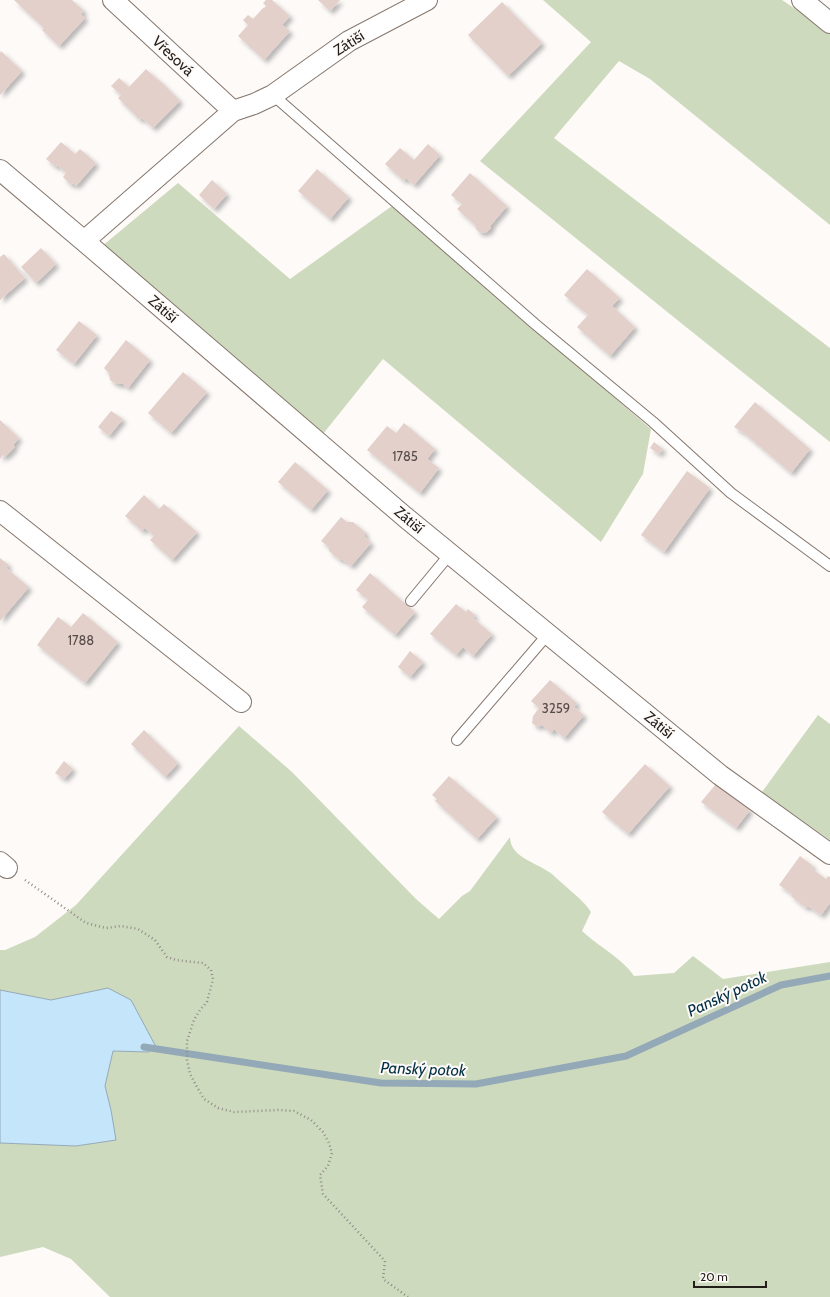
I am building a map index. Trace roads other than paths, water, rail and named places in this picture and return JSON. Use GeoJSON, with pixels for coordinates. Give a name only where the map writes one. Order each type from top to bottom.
{"type":"FeatureCollection","features":[{"type":"Feature","properties":{"kind":"street","name":"Vřesová"},"geometry":{"type":"LineString","coordinates":[[113,0],[232,111]]}},
{"type":"Feature","properties":{"kind":"street","name":"Zátiší"},"geometry":{"type":"LineString","coordinates":[[232,111],[254,104],[274,95],[349,41],[427,0]]}},
{"type":"Feature","properties":{"kind":"street"},"geometry":{"type":"LineString","coordinates":[[802,0],[830,23]]}},
{"type":"Feature","properties":{"kind":"street"},"geometry":{"type":"LineString","coordinates":[[84,241],[232,111]]}},
{"type":"Feature","properties":{"kind":"street","name":"Zátiší"},"geometry":{"type":"LineString","coordinates":[[2,175],[84,241],[450,554],[720,775],[830,854]]}},
{"type":"Feature","properties":{"kind":"street"},"geometry":{"type":"LineString","coordinates":[[0,511],[241,702]]}},
{"type":"Feature","properties":{"kind":"lane"},"geometry":{"type":"LineString","coordinates":[[274,95],[535,324],[653,422],[731,493],[830,566]]}},
{"type":"Feature","properties":{"kind":"lane"},"geometry":{"type":"LineString","coordinates":[[411,601],[450,554]]}},
{"type":"Feature","properties":{"kind":"lane"},"geometry":{"type":"LineString","coordinates":[[457,740],[548,634]]}},
{"type":"Feature","properties":{"kind":"water"},"geometry":{"type":"Polygon","coordinates":[[[108,988],[131,1000],[155,1045],[149,1052],[113,1051],[105,1086],[116,1140],[76,1146],[0,1143],[0,990],[51,1000],[108,988]]]}},
{"type":"Feature","properties":{"kind":"waterway","name":"Panský potok"},"geometry":{"type":"LineString","coordinates":[[144,1047],[381,1083],[476,1084],[626,1056],[781,985],[830,976]]}}]}
